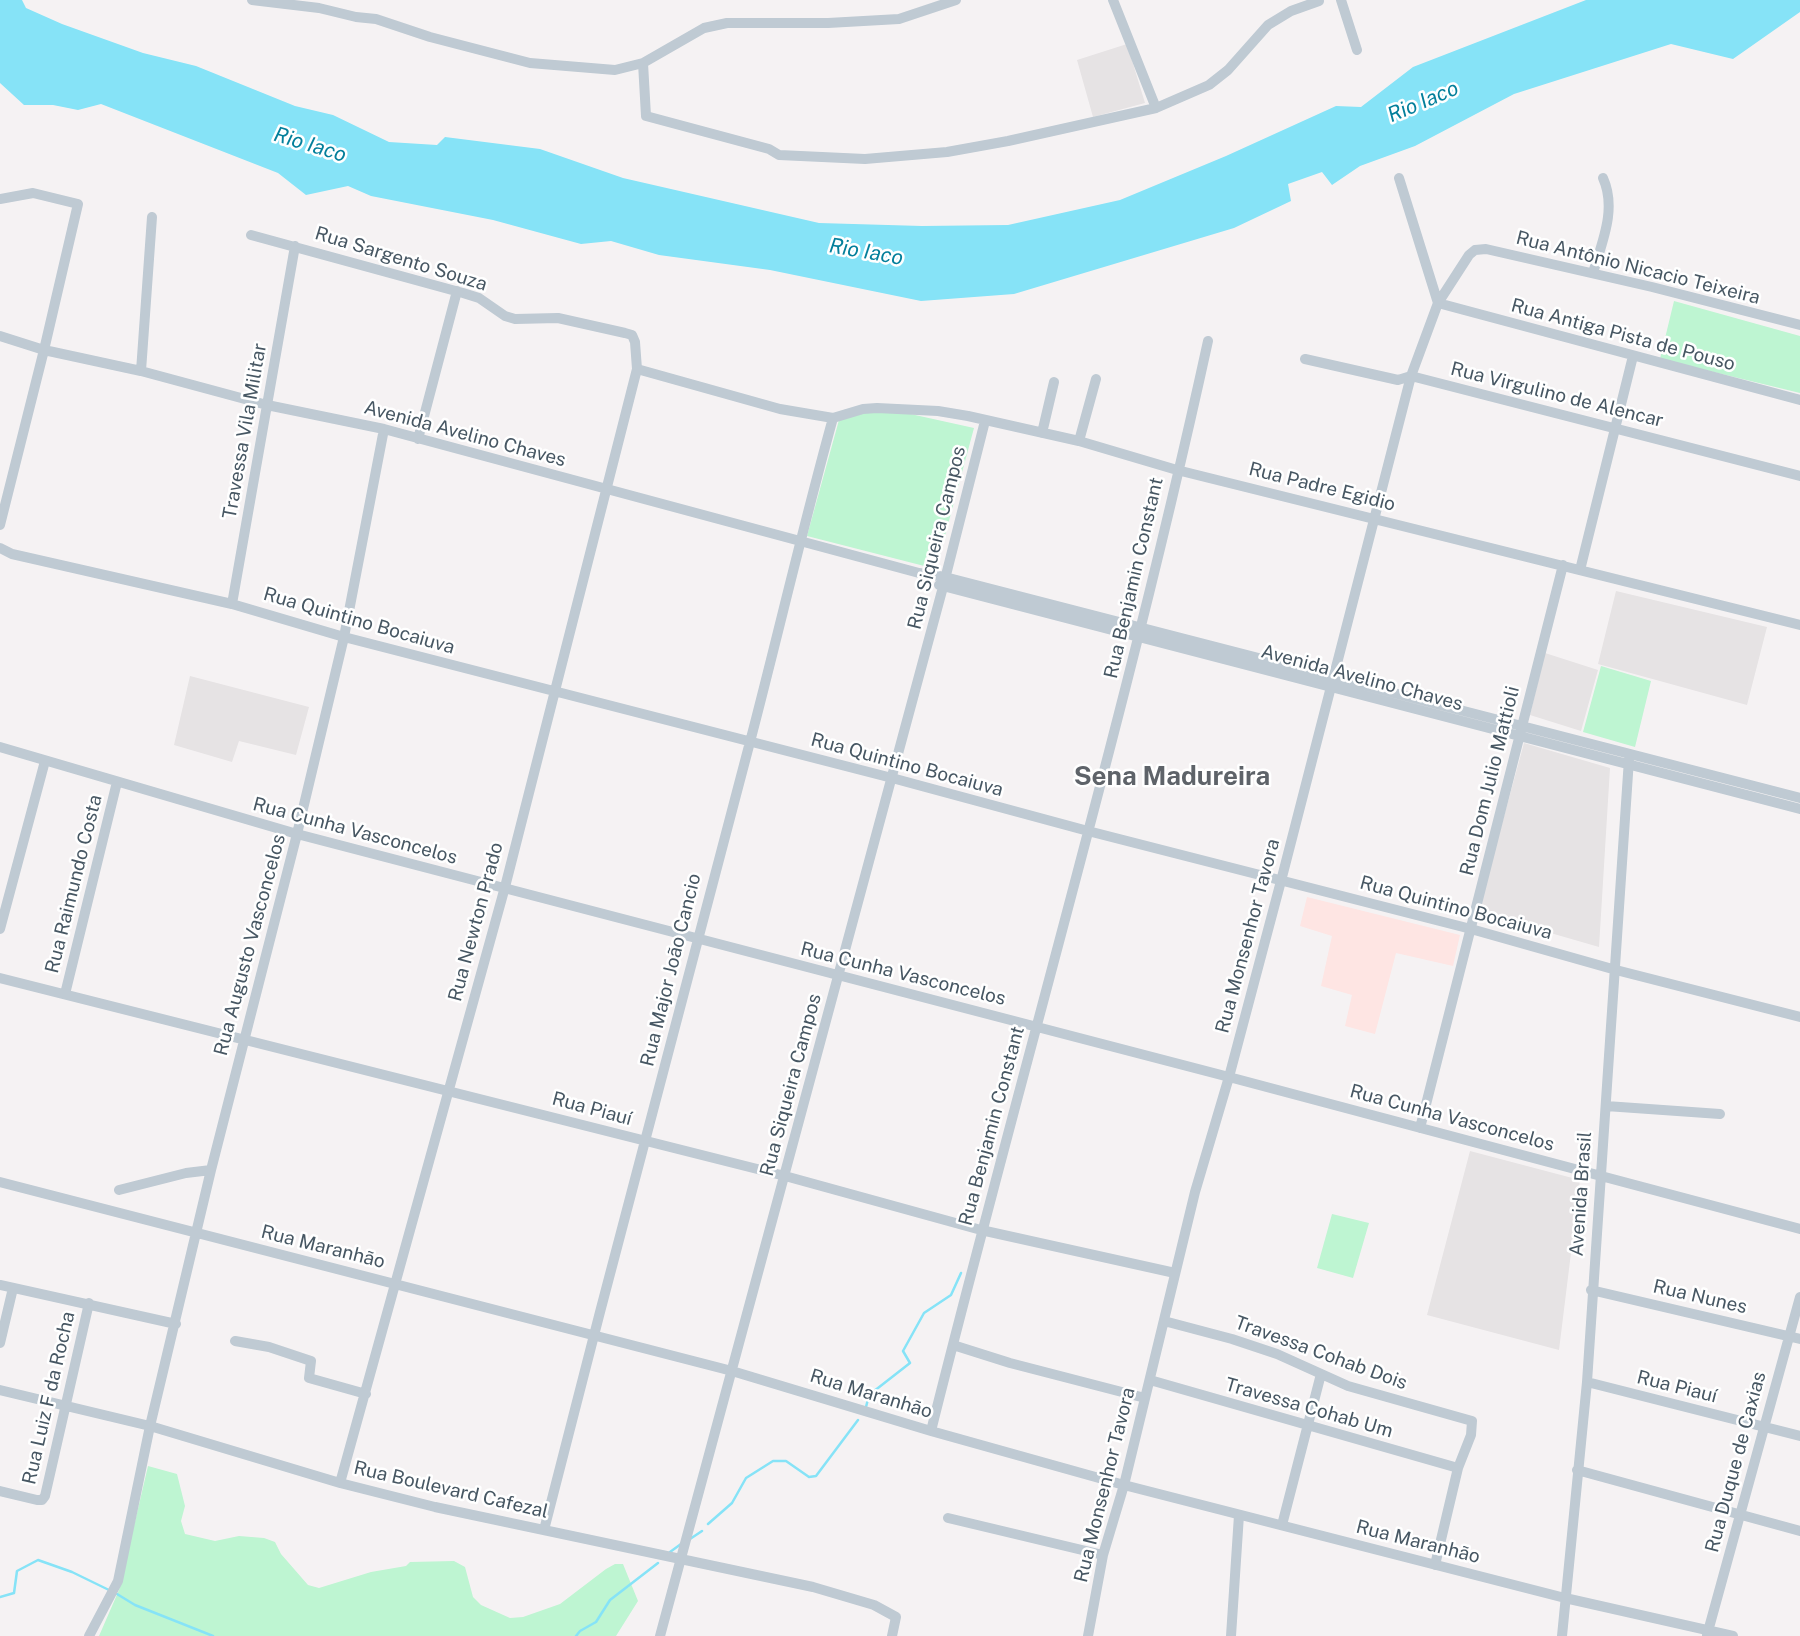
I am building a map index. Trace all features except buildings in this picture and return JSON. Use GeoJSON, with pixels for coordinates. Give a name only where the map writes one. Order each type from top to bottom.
{"type":"FeatureCollection","features":[{"type":"Feature","properties":{"kind":"street"},"geometry":{"type":"LineString","coordinates":[[252,0],[319,8],[376,19],[430,37],[530,63],[615,71],[643,63],[704,28],[727,23],[828,23],[899,19],[956,0]]}},
{"type":"Feature","properties":{"kind":"street"},"geometry":{"type":"LineString","coordinates":[[1113,0],[1157,108]]}},
{"type":"Feature","properties":{"kind":"street"},"geometry":{"type":"LineString","coordinates":[[1341,0],[1357,50]]}},
{"type":"Feature","properties":{"kind":"street"},"geometry":{"type":"LineString","coordinates":[[643,63],[646,116],[769,149],[779,155],[865,159],[947,152],[1157,108],[1209,85],[1228,70],[1268,25],[1291,11],[1319,1]]}},
{"type":"Feature","properties":{"kind":"street"},"geometry":{"type":"LineString","coordinates":[[1399,178],[1438,303]]}},
{"type":"Feature","properties":{"kind":"street"},"geometry":{"type":"LineString","coordinates":[[1593,273],[1610,209],[1603,178]]}},
{"type":"Feature","properties":{"kind":"street"},"geometry":{"type":"LineString","coordinates":[[0,199],[33,193],[78,204],[0,525]]}},
{"type":"Feature","properties":{"kind":"street"},"geometry":{"type":"LineString","coordinates":[[141,371],[152,217]]}},
{"type":"Feature","properties":{"kind":"street","name":"Rua Sargento Souza"},"geometry":{"type":"LineString","coordinates":[[251,235],[457,291],[479,298],[505,316],[515,319],[558,318],[632,335],[638,369]]}},
{"type":"Feature","properties":{"kind":"street","name":"Rua Sargento Souza"},"geometry":{"type":"LineString","coordinates":[[290,265],[295,246]]}},
{"type":"Feature","properties":{"kind":"street","name":"Rua Antônio Nicacio Teixeira"},"geometry":{"type":"LineString","coordinates":[[1469,255],[1475,250],[1486,249],[1800,325]]}},
{"type":"Feature","properties":{"kind":"street","name":"Rua Monsenhor Tavora"},"geometry":{"type":"LineString","coordinates":[[1088,1636],[1103,1555],[1124,1485],[1195,1192],[1229,1077],[1281,881],[1411,376],[1438,303],[1469,255]]}},
{"type":"Feature","properties":{"kind":"street","name":"Travessa Vila Militar"},"geometry":{"type":"LineString","coordinates":[[232,604],[290,265]]}},
{"type":"Feature","properties":{"kind":"street"},"geometry":{"type":"LineString","coordinates":[[418,439],[457,291]]}},
{"type":"Feature","properties":{"kind":"street","name":"Rua Antiga Pista de Pouso"},"geometry":{"type":"LineString","coordinates":[[1438,303],[1800,400]]}},
{"type":"Feature","properties":{"kind":"street","name":"Avenida Avelino Chaves"},"geometry":{"type":"LineString","coordinates":[[0,336],[44,350],[141,371],[267,405],[384,429],[944,582],[1629,760],[1800,809]]}},
{"type":"Feature","properties":{"kind":"street","name":"Rua Benjamin Constant"},"geometry":{"type":"LineString","coordinates":[[931,1431],[981,1230],[1037,1027],[1139,633],[1208,341]]}},
{"type":"Feature","properties":{"kind":"street"},"geometry":{"type":"LineString","coordinates":[[1580,570],[1633,356]]}},
{"type":"Feature","properties":{"kind":"street","name":"Rua Virgulino de Alencar"},"geometry":{"type":"LineString","coordinates":[[1305,359],[1398,380],[1411,376],[1800,475]]}},
{"type":"Feature","properties":{"kind":"street"},"geometry":{"type":"LineString","coordinates":[[638,369],[780,409],[833,418]]}},
{"type":"Feature","properties":{"kind":"street","name":"Rua Newton Prado"},"geometry":{"type":"LineString","coordinates":[[340,1483],[505,887],[638,369]]}},
{"type":"Feature","properties":{"kind":"street"},"geometry":{"type":"LineString","coordinates":[[1079,441],[1096,379]]}},
{"type":"Feature","properties":{"kind":"street"},"geometry":{"type":"LineString","coordinates":[[1042,433],[1054,382]]}},
{"type":"Feature","properties":{"kind":"street","name":"Rua Padre Egidio"},"geometry":{"type":"LineString","coordinates":[[833,418],[863,409],[877,408],[938,411],[1042,433],[1177,470],[1800,625]]}},
{"type":"Feature","properties":{"kind":"street","name":"Rua Major João Cancio"},"geometry":{"type":"LineString","coordinates":[[544,1530],[833,418]]}},
{"type":"Feature","properties":{"kind":"street","name":"Rua Siqueira Campos"},"geometry":{"type":"LineString","coordinates":[[660,1636],[892,778],[985,421]]}},
{"type":"Feature","properties":{"kind":"street","name":"Rua Augusto Vasconcelos"},"geometry":{"type":"LineString","coordinates":[[89,1636],[118,1581],[150,1426],[211,1170],[344,637],[384,429]]}},
{"type":"Feature","properties":{"kind":"street","name":"Rua Quintino Bocaiuva"},"geometry":{"type":"LineString","coordinates":[[1,551],[232,604],[344,637],[1800,1017]]}},
{"type":"Feature","properties":{"kind":"street","name":"Rua Dom Julio Mattioli"},"geometry":{"type":"LineString","coordinates":[[1420,1128],[1563,565]]}},
{"type":"Feature","properties":{"kind":"street","name":"Rua Cunha Vasconcelos"},"geometry":{"type":"LineString","coordinates":[[0,747],[297,834],[1800,1229]]}},
{"type":"Feature","properties":{"kind":"street","name":"Avenida Avelino Chaves"},"geometry":{"type":"LineString","coordinates":[[1629,760],[1800,798]]}},
{"type":"Feature","properties":{"kind":"street","name":"Avenida Brasil"},"geometry":{"type":"LineString","coordinates":[[1562,1636],[1587,1382],[1591,1290],[1629,760]]}},
{"type":"Feature","properties":{"kind":"street"},"geometry":{"type":"LineString","coordinates":[[0,929],[45,761]]}},
{"type":"Feature","properties":{"kind":"street","name":"Rua Raimundo Costa"},"geometry":{"type":"LineString","coordinates":[[65,994],[117,782]]}},
{"type":"Feature","properties":{"kind":"street","name":"Rua Piauí"},"geometry":{"type":"LineString","coordinates":[[0,978],[447,1089],[785,1176],[981,1230],[1175,1273]]}},
{"type":"Feature","properties":{"kind":"street"},"geometry":{"type":"LineString","coordinates":[[1605,1106],[1720,1114]]}},
{"type":"Feature","properties":{"kind":"street"},"geometry":{"type":"LineString","coordinates":[[119,1190],[187,1173],[211,1170]]}},
{"type":"Feature","properties":{"kind":"street","name":"Rua Maranhão"},"geometry":{"type":"LineString","coordinates":[[0,1182],[732,1371],[1124,1485],[1565,1598],[1707,1633],[1733,1636]]}},
{"type":"Feature","properties":{"kind":"street"},"geometry":{"type":"LineString","coordinates":[[0,1285],[176,1324]]}},
{"type":"Feature","properties":{"kind":"street"},"geometry":{"type":"LineString","coordinates":[[0,1343],[13,1288]]}},
{"type":"Feature","properties":{"kind":"street","name":"Rua Nunes"},"geometry":{"type":"LineString","coordinates":[[1591,1290],[1795,1337]]}},
{"type":"Feature","properties":{"kind":"street","name":"Rua Duque de Caxias"},"geometry":{"type":"LineString","coordinates":[[1707,1633],[1764,1427],[1795,1337],[1800,1297]]}},
{"type":"Feature","properties":{"kind":"street","name":"Rua Luiz F da Rocha"},"geometry":{"type":"LineString","coordinates":[[0,1491],[42,1500],[49,1482],[89,1303]]}},
{"type":"Feature","properties":{"kind":"street","name":"Travessa Cohab Dois"},"geometry":{"type":"LineString","coordinates":[[1164,1321],[1277,1354],[1348,1385],[1467,1418],[1472,1421],[1473,1429],[1458,1468]]}},
{"type":"Feature","properties":{"kind":"street"},"geometry":{"type":"LineString","coordinates":[[234,1341],[269,1347],[312,1361],[309,1378],[366,1394]]}},
{"type":"Feature","properties":{"kind":"street"},"geometry":{"type":"LineString","coordinates":[[953,1345],[1010,1363],[1146,1398]]}},
{"type":"Feature","properties":{"kind":"street"},"geometry":{"type":"LineString","coordinates":[[1282,1525],[1321,1374]]}},
{"type":"Feature","properties":{"kind":"street","name":"Travessa Cohab Um"},"geometry":{"type":"LineString","coordinates":[[1150,1380],[1458,1468]]}},
{"type":"Feature","properties":{"kind":"street","name":"Rua Piauí"},"geometry":{"type":"LineString","coordinates":[[1587,1382],[1800,1436]]}},
{"type":"Feature","properties":{"kind":"street","name":"Rua Boulevard Cafezal"},"geometry":{"type":"LineString","coordinates":[[0,1390],[150,1426],[340,1483],[435,1507],[813,1587],[874,1605],[896,1617],[892,1636]]}},
{"type":"Feature","properties":{"kind":"street"},"geometry":{"type":"LineString","coordinates":[[1435,1565],[1458,1468]]}},
{"type":"Feature","properties":{"kind":"street"},"geometry":{"type":"LineString","coordinates":[[1577,1470],[1800,1531]]}},
{"type":"Feature","properties":{"kind":"street"},"geometry":{"type":"LineString","coordinates":[[1231,1636],[1239,1515]]}},
{"type":"Feature","properties":{"kind":"street"},"geometry":{"type":"LineString","coordinates":[[948,1518],[1103,1555]]}},
{"type":"Feature","properties":{"kind":"shaded area"},"geometry":{"type":"Polygon","coordinates":[[[1127,44],[1145,103],[1093,117],[1077,60],[1127,44]]]}},
{"type":"Feature","properties":{"kind":"shaded area"},"geometry":{"type":"Polygon","coordinates":[[[1616,591],[1767,627],[1747,705],[1598,664],[1616,591]]]}},
{"type":"Feature","properties":{"kind":"shaded area"},"geometry":{"type":"Polygon","coordinates":[[[1545,653],[1598,670],[1581,731],[1530,715],[1545,653]]]}},
{"type":"Feature","properties":{"kind":"shaded area"},"geometry":{"type":"Polygon","coordinates":[[[190,676],[309,707],[296,755],[239,741],[232,762],[174,745],[190,676]]]}},
{"type":"Feature","properties":{"kind":"shaded area"},"geometry":{"type":"Polygon","coordinates":[[[1524,743],[1610,768],[1599,947],[1478,912],[1524,743]]]}},
{"type":"Feature","properties":{"kind":"shaded area"},"geometry":{"type":"Polygon","coordinates":[[[1307,897],[1460,935],[1453,966],[1396,953],[1375,1034],[1345,1026],[1352,995],[1321,986],[1332,936],[1300,926],[1307,897]]]}},
{"type":"Feature","properties":{"kind":"shaded area"},"geometry":{"type":"Polygon","coordinates":[[[1470,1151],[1580,1180],[1559,1350],[1427,1315],[1470,1151]]]}},
{"type":"Feature","properties":{"kind":"green space"},"geometry":{"type":"Polygon","coordinates":[[[1674,301],[1800,336],[1800,393],[1660,359],[1674,301]]]}},
{"type":"Feature","properties":{"kind":"green space"},"geometry":{"type":"Polygon","coordinates":[[[873,410],[906,413],[974,428],[936,569],[807,536],[839,420],[873,410]]]}},
{"type":"Feature","properties":{"kind":"green space"},"geometry":{"type":"Polygon","coordinates":[[[1601,666],[1651,681],[1635,747],[1583,732],[1601,666]]]}},
{"type":"Feature","properties":{"kind":"green space"},"geometry":{"type":"Polygon","coordinates":[[[1332,1214],[1369,1223],[1353,1278],[1317,1268],[1332,1214]]]}},
{"type":"Feature","properties":{"kind":"green space"},"geometry":{"type":"Polygon","coordinates":[[[148,1466],[177,1474],[185,1506],[181,1521],[185,1534],[215,1541],[239,1536],[264,1538],[275,1542],[281,1554],[308,1585],[319,1588],[371,1572],[406,1566],[410,1562],[454,1561],[465,1567],[473,1597],[481,1605],[510,1618],[523,1617],[560,1604],[606,1569],[615,1564],[623,1564],[638,1601],[616,1636],[99,1636],[119,1590],[148,1466]]]}},
{"type":"Feature","properties":{"kind":"water","name":"Rio Iaco"},"geometry":{"type":"Polygon","coordinates":[[[0,0],[22,0],[26,8],[62,24],[143,53],[196,66],[295,106],[333,115],[389,142],[437,145],[445,137],[540,149],[623,178],[819,223],[922,226],[1008,225],[1120,200],[1336,106],[1361,107],[1413,67],[1586,0],[1800,0],[1800,12],[1733,59],[1671,44],[1514,94],[1415,146],[1360,166],[1332,185],[1322,172],[1288,184],[1291,201],[1234,228],[1014,294],[921,301],[770,270],[659,255],[611,241],[581,244],[493,220],[371,196],[348,186],[306,195],[278,173],[101,104],[78,110],[53,105],[24,105],[0,83],[0,0]]]}},
{"type":"Feature","properties":{"kind":"waterway"},"geometry":{"type":"LineString","coordinates":[[866,1407],[869,1395],[910,1363],[903,1351],[924,1313],[951,1295],[961,1273]]}},
{"type":"Feature","properties":{"kind":"waterway"},"geometry":{"type":"LineString","coordinates":[[708,1524],[732,1503],[746,1478],[773,1461],[786,1461],[809,1477],[816,1476],[858,1420]]}},
{"type":"Feature","properties":{"kind":"waterway"},"geometry":{"type":"LineString","coordinates":[[690,1539],[702,1531]]}},
{"type":"Feature","properties":{"kind":"waterway"},"geometry":{"type":"LineString","coordinates":[[670,1552],[681,1544]]}},
{"type":"Feature","properties":{"kind":"waterway"},"geometry":{"type":"LineString","coordinates":[[0,1597],[14,1593],[17,1571],[38,1560],[72,1572],[111,1591]]}},
{"type":"Feature","properties":{"kind":"waterway"},"geometry":{"type":"LineString","coordinates":[[576,1636],[596,1622],[610,1600],[658,1563]]}},
{"type":"Feature","properties":{"kind":"waterway"},"geometry":{"type":"LineString","coordinates":[[117,1594],[135,1605],[213,1636]]}},
{"type":"Feature","properties":{"kind":"district","name":"Sena Madureira"},"geometry":{"type":"Point","coordinates":[1172,777]}}]}
